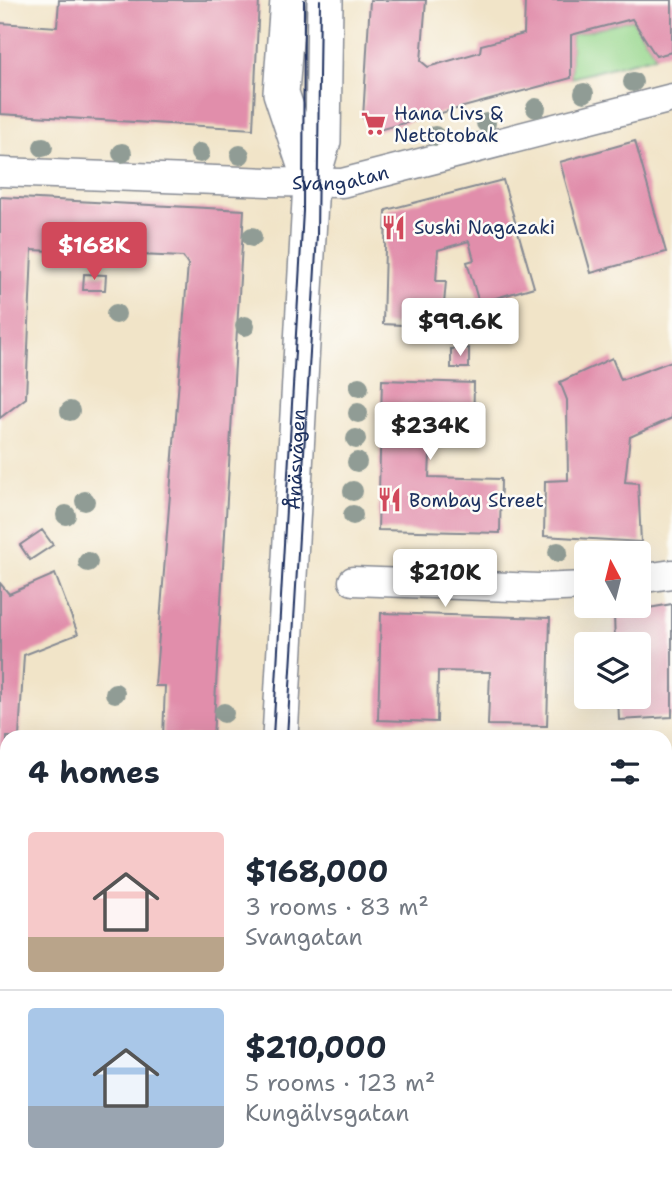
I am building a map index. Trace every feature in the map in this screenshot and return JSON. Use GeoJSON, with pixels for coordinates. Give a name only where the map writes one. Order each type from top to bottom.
{"type":"FeatureCollection","features":[{"type":"Feature","properties":{"kind":"street","name":"Ånäsvägen"},"geometry":{"type":"LineString","coordinates":[[288,0],[281,93],[311,183]]}},
{"type":"Feature","properties":{"kind":"street","name":"Ånäsvägen"},"geometry":{"type":"LineString","coordinates":[[280,730],[311,183],[323,141],[326,0]]}},
{"type":"Feature","properties":{"kind":"street","name":"Svangatan"},"geometry":{"type":"LineString","coordinates":[[0,172],[342,183],[672,98]]}},
{"type":"Feature","properties":{"kind":"street"},"geometry":{"type":"LineString","coordinates":[[651,577],[672,574]]}},
{"type":"Feature","properties":{"kind":"street"},"geometry":{"type":"LineString","coordinates":[[353,581],[538,588],[574,586]]}},
{"type":"Feature","properties":{"kind":"green space"},"geometry":{"type":"Polygon","coordinates":[[[632,19],[656,56],[571,78],[571,35],[632,19]]]}},
{"type":"Feature","properties":{"kind":"building"},"geometry":{"type":"Polygon","coordinates":[[[59,0],[259,0],[253,129],[0,114],[0,23],[57,27],[59,0]]]}},
{"type":"Feature","properties":{"kind":"building"},"geometry":{"type":"Polygon","coordinates":[[[370,0],[426,0],[421,61],[428,67],[480,52],[481,45],[524,34],[525,0],[672,0],[672,52],[656,56],[632,19],[571,35],[571,78],[375,131],[363,118],[370,0]]]}},
{"type":"Feature","properties":{"kind":"building"},"geometry":{"type":"Polygon","coordinates":[[[635,141],[666,252],[591,273],[560,162],[635,141]]]}},
{"type":"Feature","properties":{"kind":"building"},"geometry":{"type":"Polygon","coordinates":[[[503,180],[534,287],[479,303],[467,262],[474,260],[469,241],[438,250],[436,281],[446,281],[442,327],[383,324],[386,210],[503,180]]]}},
{"type":"Feature","properties":{"kind":"building"},"geometry":{"type":"Polygon","coordinates":[[[0,197],[244,210],[213,730],[163,730],[165,686],[155,686],[188,264],[183,257],[32,250],[26,398],[0,418],[0,197]]]}},
{"type":"Feature","properties":{"kind":"building"},"geometry":{"type":"Polygon","coordinates":[[[84,274],[106,275],[105,290],[83,290],[84,274]]]}},
{"type":"Feature","properties":{"kind":"building"},"geometry":{"type":"Polygon","coordinates":[[[469,348],[469,368],[451,368],[451,349],[469,348]]]}},
{"type":"Feature","properties":{"kind":"building"},"geometry":{"type":"Polygon","coordinates":[[[612,358],[621,380],[672,361],[672,418],[630,437],[625,482],[638,483],[641,541],[544,536],[545,481],[568,480],[567,400],[560,382],[612,358]]]}},
{"type":"Feature","properties":{"kind":"building"},"geometry":{"type":"Polygon","coordinates":[[[382,380],[474,383],[473,433],[431,432],[429,477],[501,479],[500,533],[378,530],[382,380]]]}},
{"type":"Feature","properties":{"kind":"building"},"geometry":{"type":"Polygon","coordinates":[[[42,530],[53,545],[30,560],[20,545],[42,530]]]}},
{"type":"Feature","properties":{"kind":"building"},"geometry":{"type":"Polygon","coordinates":[[[55,574],[78,634],[24,655],[19,730],[0,730],[0,583],[9,594],[55,574]]]}},
{"type":"Feature","properties":{"kind":"building"},"geometry":{"type":"Polygon","coordinates":[[[672,604],[672,717],[619,720],[619,709],[651,709],[651,632],[615,632],[614,618],[651,618],[651,608],[672,604]]]}},
{"type":"Feature","properties":{"kind":"building"},"geometry":{"type":"Polygon","coordinates":[[[381,613],[550,618],[547,726],[488,725],[490,672],[438,671],[437,722],[378,720],[381,613]]]}},
{"type":"Feature","properties":{"kind":"tram line"},"geometry":{"type":"LineString","coordinates":[[273,730],[303,211],[304,0]]}},
{"type":"Feature","properties":{"kind":"tram line"},"geometry":{"type":"LineString","coordinates":[[287,730],[317,235],[320,0]]}},
{"type":"Feature","properties":{"kind":"place","name":"Hana Livs & Nettotobak"},"geometry":{"type":"Point","coordinates":[374,124]}},
{"type":"Feature","properties":{"kind":"place","name":"Sushi Nagazaki"},"geometry":{"type":"Point","coordinates":[394,227]}},
{"type":"Feature","properties":{"kind":"place","name":"Bombay Street"},"geometry":{"type":"Point","coordinates":[389,500]}}]}
